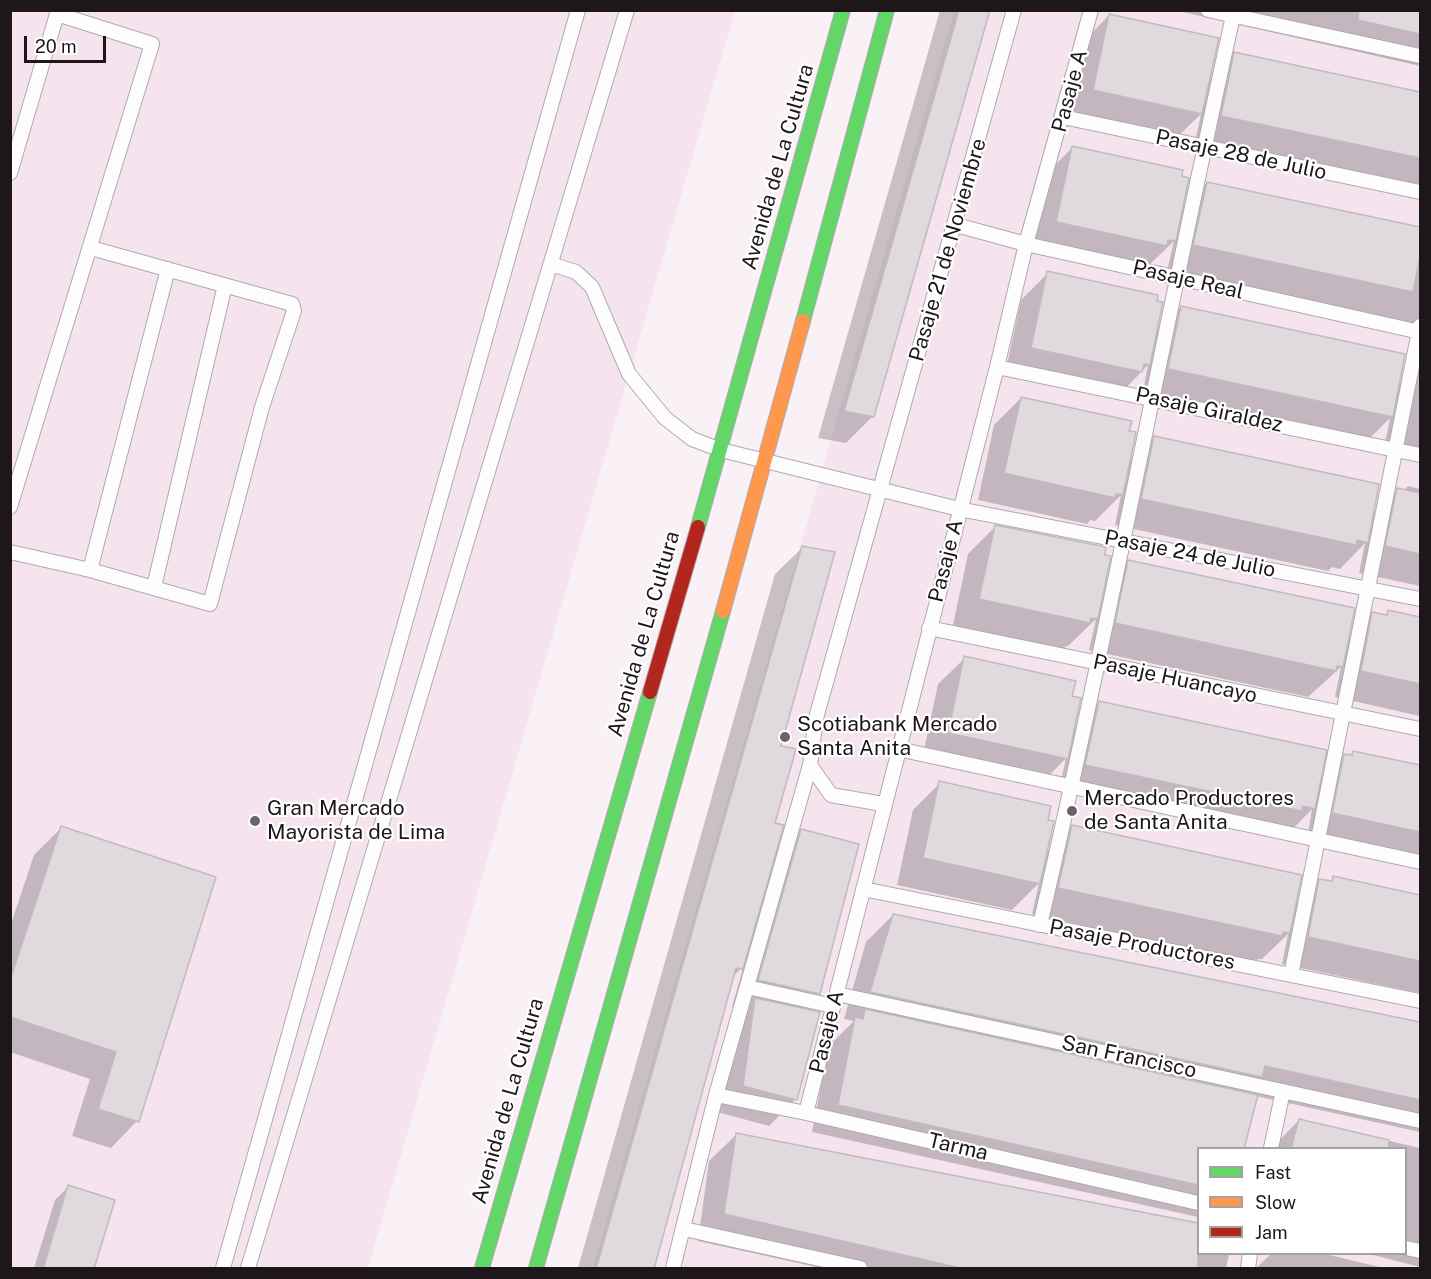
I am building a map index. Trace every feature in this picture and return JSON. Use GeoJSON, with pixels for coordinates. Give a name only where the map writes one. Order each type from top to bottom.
{"type":"FeatureCollection","features":[{"type":"Feature","properties":{"kind":"main road","name":"Avenida de La Cultura"},"geometry":{"type":"LineString","coordinates":[[482,1269],[721,450],[843,10]]}},
{"type":"Feature","properties":{"kind":"main road"},"geometry":{"type":"LineString","coordinates":[[536,1269],[766,461],[886,10]]}},
{"type":"Feature","properties":{"kind":"lane"},"geometry":{"type":"LineString","coordinates":[[223,1269],[578,10]]}},
{"type":"Feature","properties":{"kind":"lane"},"geometry":{"type":"LineString","coordinates":[[248,1269],[627,10]]}},
{"type":"Feature","properties":{"kind":"lane","name":"Pasaje 21 de Noviembre"},"geometry":{"type":"LineString","coordinates":[[810,765],[816,718],[956,225],[1014,10]]}},
{"type":"Feature","properties":{"kind":"lane","name":"Pasaje A"},"geometry":{"type":"LineString","coordinates":[[807,1113],[883,804],[997,367],[1026,244],[1091,10]]}},
{"type":"Feature","properties":{"kind":"lane"},"geometry":{"type":"LineString","coordinates":[[1208,10],[1420,56]]}},
{"type":"Feature","properties":{"kind":"lane"},"geometry":{"type":"LineString","coordinates":[[10,173],[57,14],[152,44],[10,507]]}},
{"type":"Feature","properties":{"kind":"lane"},"geometry":{"type":"LineString","coordinates":[[1040,925],[1072,786],[1151,397],[1233,16]]}},
{"type":"Feature","properties":{"kind":"lane","name":"Pasaje 28 de Julio"},"geometry":{"type":"LineString","coordinates":[[1063,117],[1420,192]]}},
{"type":"Feature","properties":{"kind":"lane","name":"Pasaje Real"},"geometry":{"type":"LineString","coordinates":[[956,225],[1026,244],[1176,278],[1420,330]]}},
{"type":"Feature","properties":{"kind":"lane"},"geometry":{"type":"LineString","coordinates":[[10,552],[90,570],[210,604],[262,407],[294,311],[292,304],[91,248]]}},
{"type":"Feature","properties":{"kind":"lane","name":"Pasaje 24 de Julio"},"geometry":{"type":"LineString","coordinates":[[551,264],[576,272],[592,287],[629,374],[665,418],[692,439],[721,450],[959,509],[1420,599]]}},
{"type":"Feature","properties":{"kind":"lane"},"geometry":{"type":"LineString","coordinates":[[90,570],[168,269]]}},
{"type":"Feature","properties":{"kind":"lane"},"geometry":{"type":"LineString","coordinates":[[154,587],[225,285]]}},
{"type":"Feature","properties":{"kind":"lane"},"geometry":{"type":"LineString","coordinates":[[1291,975],[1320,840],[1420,330]]}},
{"type":"Feature","properties":{"kind":"lane","name":"Pasaje Giraldez"},"geometry":{"type":"LineString","coordinates":[[997,367],[1151,397],[1420,455]]}},
{"type":"Feature","properties":{"kind":"lane","name":"Pasaje Huancayo"},"geometry":{"type":"LineString","coordinates":[[929,628],[1420,729]]}},
{"type":"Feature","properties":{"kind":"lane"},"geometry":{"type":"LineString","coordinates":[[898,749],[1420,862]]}},
{"type":"Feature","properties":{"kind":"lane"},"geometry":{"type":"LineString","coordinates":[[810,765],[831,795],[883,804]]}},
{"type":"Feature","properties":{"kind":"lane"},"geometry":{"type":"LineString","coordinates":[[674,1269],[716,1095],[810,765]]}},
{"type":"Feature","properties":{"kind":"lane","name":"Pasaje Productores"},"geometry":{"type":"LineString","coordinates":[[863,889],[1420,1001]]}},
{"type":"Feature","properties":{"kind":"lane","name":"San Francisco"},"geometry":{"type":"LineString","coordinates":[[747,987],[835,1000],[1420,1121]]}},
{"type":"Feature","properties":{"kind":"lane"},"geometry":{"type":"LineString","coordinates":[[1270,1147],[1283,1091]]}},
{"type":"Feature","properties":{"kind":"lane","name":"Tarma"},"geometry":{"type":"LineString","coordinates":[[716,1095],[807,1113],[1197,1203]]}},
{"type":"Feature","properties":{"kind":"lane"},"geometry":{"type":"LineString","coordinates":[[684,1229],[860,1269]]}},
{"type":"Feature","properties":{"kind":"shaded area","name":"Gran Mercado Mayorista de Lima"},"geometry":{"type":"Polygon","coordinates":[[[10,11],[735,11],[368,1268],[11,1268],[10,11]]]}},
{"type":"Feature","properties":{"kind":"shaded area","name":"Mercado Productores de Santa Anita"},"geometry":{"type":"Polygon","coordinates":[[[954,11],[1420,11],[1420,1268],[593,1268],[954,11]]]}},
{"type":"Feature","properties":{"kind":"building"},"geometry":{"type":"Polygon","coordinates":[[[959,10],[990,10],[874,417],[844,411],[959,10]]]}},
{"type":"Feature","properties":{"kind":"building"},"geometry":{"type":"Polygon","coordinates":[[[1359,10],[1420,10],[1420,34],[1358,20],[1359,10]]]}},
{"type":"Feature","properties":{"kind":"building"},"geometry":{"type":"Polygon","coordinates":[[[1109,14],[1219,38],[1202,114],[1093,90],[1109,14]]]}},
{"type":"Feature","properties":{"kind":"building"},"geometry":{"type":"Polygon","coordinates":[[[1234,52],[1420,92],[1420,158],[1221,116],[1234,52]]]}},
{"type":"Feature","properties":{"kind":"building"},"geometry":{"type":"Polygon","coordinates":[[[1072,146],[1183,170],[1182,176],[1189,178],[1176,241],[1168,240],[1167,246],[1056,222],[1072,146]]]}},
{"type":"Feature","properties":{"kind":"building"},"geometry":{"type":"Polygon","coordinates":[[[1207,182],[1420,227],[1420,256],[1413,292],[1193,245],[1207,182]]]}},
{"type":"Feature","properties":{"kind":"building"},"geometry":{"type":"Polygon","coordinates":[[[1047,271],[1158,295],[1157,301],[1163,302],[1150,365],[1144,364],[1142,372],[1031,348],[1047,271]]]}},
{"type":"Feature","properties":{"kind":"building"},"geometry":{"type":"Polygon","coordinates":[[[1181,306],[1405,354],[1393,417],[1168,369],[1181,306]]]}},
{"type":"Feature","properties":{"kind":"building"},"geometry":{"type":"Polygon","coordinates":[[[1021,397],[1132,421],[1129,431],[1136,432],[1123,495],[1116,494],[1115,498],[1004,473],[1021,397]]]}},
{"type":"Feature","properties":{"kind":"building"},"geometry":{"type":"Polygon","coordinates":[[[1154,436],[1379,484],[1368,543],[1357,540],[1356,545],[1141,499],[1154,436]]]}},
{"type":"Feature","properties":{"kind":"building"},"geometry":{"type":"Polygon","coordinates":[[[1397,488],[1420,493],[1420,554],[1385,546],[1397,488]]]}},
{"type":"Feature","properties":{"kind":"building"},"geometry":{"type":"Polygon","coordinates":[[[995,525],[1106,547],[1105,555],[1111,556],[1098,619],[1091,618],[1090,623],[979,599],[995,525]]]}},
{"type":"Feature","properties":{"kind":"building"},"geometry":{"type":"Polygon","coordinates":[[[802,546],[835,552],[781,746],[796,749],[775,823],[784,825],[743,969],[736,968],[654,1269],[596,1269],[802,546]]]}},
{"type":"Feature","properties":{"kind":"building"},"geometry":{"type":"Polygon","coordinates":[[[1128,560],[1355,608],[1343,667],[1337,666],[1336,671],[1115,623],[1128,560]]]}},
{"type":"Feature","properties":{"kind":"building"},"geometry":{"type":"Polygon","coordinates":[[[1388,610],[1420,617],[1420,684],[1361,671],[1372,612],[1387,615],[1388,610]]]}},
{"type":"Feature","properties":{"kind":"building"},"geometry":{"type":"Polygon","coordinates":[[[964,656],[1076,681],[1072,696],[1081,698],[1068,759],[948,733],[964,656]]]}},
{"type":"Feature","properties":{"kind":"building"},"geometry":{"type":"Polygon","coordinates":[[[1099,701],[1327,750],[1315,809],[1303,806],[1302,811],[1085,765],[1099,701]]]}},
{"type":"Feature","properties":{"kind":"building"},"geometry":{"type":"Polygon","coordinates":[[[1353,751],[1420,765],[1420,832],[1332,813],[1344,754],[1352,755],[1353,751]]]}},
{"type":"Feature","properties":{"kind":"building"},"geometry":{"type":"Polygon","coordinates":[[[939,781],[1051,806],[1048,820],[1054,821],[1040,884],[923,858],[939,781]]]}},
{"type":"Feature","properties":{"kind":"building"},"geometry":{"type":"Polygon","coordinates":[[[1072,825],[1302,875],[1290,933],[1283,932],[1282,936],[1058,888],[1072,825]]]}},
{"type":"Feature","properties":{"kind":"building"},"geometry":{"type":"Polygon","coordinates":[[[61,826],[216,877],[139,1122],[98,1109],[116,1052],[10,1017],[10,980],[61,826]]]}},
{"type":"Feature","properties":{"kind":"building"},"geometry":{"type":"Polygon","coordinates":[[[801,829],[859,844],[820,994],[758,980],[801,829]]]}},
{"type":"Feature","properties":{"kind":"building"},"geometry":{"type":"Polygon","coordinates":[[[1333,876],[1420,895],[1420,961],[1308,937],[1319,879],[1332,881],[1333,876]]]}},
{"type":"Feature","properties":{"kind":"building"},"geometry":{"type":"Polygon","coordinates":[[[893,914],[1420,1022],[1420,1100],[1265,1066],[1262,1077],[870,992],[893,914]]]}},
{"type":"Feature","properties":{"kind":"building"},"geometry":{"type":"Polygon","coordinates":[[[755,998],[820,1012],[797,1100],[743,1086],[755,998]]]}},
{"type":"Feature","properties":{"kind":"building"},"geometry":{"type":"Polygon","coordinates":[[[865,1009],[1258,1095],[1245,1147],[1197,1147],[1197,1185],[838,1105],[855,1017],[863,1019],[865,1009]]]}},
{"type":"Feature","properties":{"kind":"building"},"geometry":{"type":"Polygon","coordinates":[[[1299,1119],[1389,1140],[1388,1147],[1292,1147],[1299,1119]]]}},
{"type":"Feature","properties":{"kind":"building"},"geometry":{"type":"Polygon","coordinates":[[[736,1133],[1197,1223],[1198,1269],[965,1269],[724,1214],[736,1133]]]}},
{"type":"Feature","properties":{"kind":"building"},"geometry":{"type":"Polygon","coordinates":[[[68,1185],[115,1200],[94,1269],[43,1269],[68,1185]]]}},
{"type":"Feature","properties":{"kind":"traffic: fast"},"geometry":{"type":"LineString","coordinates":[[698,527],[843,10]]}},
{"type":"Feature","properties":{"kind":"traffic: fast"},"geometry":{"type":"LineString","coordinates":[[803,321],[887,10]]}},
{"type":"Feature","properties":{"kind":"traffic: fast"},"geometry":{"type":"LineString","coordinates":[[536,1268],[723,611]]}},
{"type":"Feature","properties":{"kind":"traffic: fast"},"geometry":{"type":"LineString","coordinates":[[482,1268],[650,692]]}},
{"type":"Feature","properties":{"kind":"traffic: slow"},"geometry":{"type":"LineString","coordinates":[[723,611],[803,321]]}},
{"type":"Feature","properties":{"kind":"traffic: jam"},"geometry":{"type":"LineString","coordinates":[[650,692],[698,527]]}},
{"type":"Feature","properties":{"kind":"place","name":"Scotiabank Mercado Santa Anita"},"geometry":{"type":"Point","coordinates":[785,737]}},
{"type":"Feature","properties":{"kind":"place","name":"Mercado Productores de Santa Anita"},"geometry":{"type":"Point","coordinates":[1072,811]}},
{"type":"Feature","properties":{"kind":"place","name":"Gran Mercado Mayorista de Lima"},"geometry":{"type":"Point","coordinates":[255,821]}}]}
